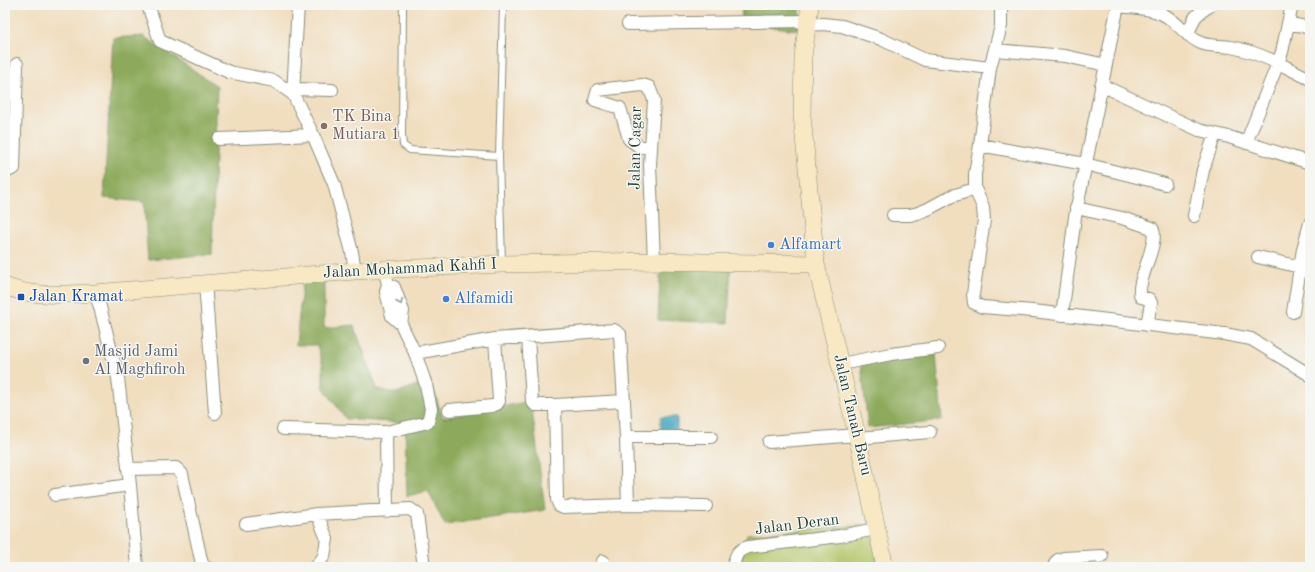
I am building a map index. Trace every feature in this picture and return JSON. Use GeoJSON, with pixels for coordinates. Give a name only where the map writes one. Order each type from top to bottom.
{"type":"FeatureCollection","features":[{"type":"Feature","properties":{"kind":"main road","name":"Jalan Tanah Baru"},"geometry":{"type":"LineString","coordinates":[[812,19],[803,57],[802,115],[816,264],[849,362],[858,436],[885,567]]}},
{"type":"Feature","properties":{"kind":"main road","name":"Jalan Mohammad Kahfi I"},"geometry":{"type":"LineString","coordinates":[[5,286],[31,293],[95,293],[355,271],[386,276],[502,264],[654,261],[816,264]]}},
{"type":"Feature","properties":{"kind":"street"},"geometry":{"type":"LineString","coordinates":[[148,5],[160,41],[229,72],[274,81],[293,91],[332,90]]}},
{"type":"Feature","properties":{"kind":"street"},"geometry":{"type":"LineString","coordinates":[[298,5],[293,91],[334,184],[352,252],[355,271]]}},
{"type":"Feature","properties":{"kind":"street"},"geometry":{"type":"LineString","coordinates":[[1001,5],[1001,26],[990,68],[975,174],[975,189],[983,207],[984,220],[973,294],[974,303],[982,307],[1224,334],[1251,339],[1310,375]]}},
{"type":"Feature","properties":{"kind":"street"},"geometry":{"type":"LineString","coordinates":[[1188,35],[1193,20],[1196,16],[1211,5]]}},
{"type":"Feature","properties":{"kind":"street"},"geometry":{"type":"LineString","coordinates":[[1246,142],[1282,52],[1292,5]]}},
{"type":"Feature","properties":{"kind":"street"},"geometry":{"type":"LineString","coordinates":[[1062,315],[1076,208],[1118,6],[1161,13],[1168,17],[1194,40],[1208,45],[1221,45],[1239,48],[1278,63],[1310,79]]}},
{"type":"Feature","properties":{"kind":"street"},"geometry":{"type":"LineString","coordinates":[[628,24],[812,19],[842,26],[881,39],[925,60],[990,68]]}},
{"type":"Feature","properties":{"kind":"street"},"geometry":{"type":"LineString","coordinates":[[1288,22],[1310,28]]}},
{"type":"Feature","properties":{"kind":"street"},"geometry":{"type":"LineString","coordinates":[[995,50],[1065,56],[1106,65]]}},
{"type":"Feature","properties":{"kind":"street"},"geometry":{"type":"LineString","coordinates":[[5,172],[14,168],[17,64]]}},
{"type":"Feature","properties":{"kind":"street","name":"Jalan Cagar"},"geometry":{"type":"LineString","coordinates":[[651,147],[640,147],[629,139],[620,108],[595,100],[598,90],[642,85],[649,88],[654,100],[650,165],[654,261]]}},
{"type":"Feature","properties":{"kind":"street"},"geometry":{"type":"LineString","coordinates":[[1101,85],[1199,130],[1246,142],[1310,163]]}},
{"type":"Feature","properties":{"kind":"street"},"geometry":{"type":"LineString","coordinates":[[1194,216],[1203,170],[1215,134]]}},
{"type":"Feature","properties":{"kind":"street"},"geometry":{"type":"LineString","coordinates":[[219,139],[313,135]]}},
{"type":"Feature","properties":{"kind":"street"},"geometry":{"type":"LineString","coordinates":[[980,145],[1085,164],[1165,184]]}},
{"type":"Feature","properties":{"kind":"street"},"geometry":{"type":"LineString","coordinates":[[893,215],[910,215],[918,213],[952,196],[975,189]]}},
{"type":"Feature","properties":{"kind":"street"},"geometry":{"type":"LineString","coordinates":[[1076,208],[1122,218],[1154,230],[1155,234],[1140,294],[1141,298],[1149,299],[1151,303],[1147,325]]}},
{"type":"Feature","properties":{"kind":"street"},"geometry":{"type":"LineString","coordinates":[[1293,312],[1300,267],[1310,223]]}},
{"type":"Feature","properties":{"kind":"street"},"geometry":{"type":"LineString","coordinates":[[1258,257],[1300,267]]}},
{"type":"Feature","properties":{"kind":"street"},"geometry":{"type":"LineString","coordinates":[[283,429],[386,432],[428,422],[431,409],[427,391],[415,353],[401,324],[392,316],[386,292],[386,276]]}},
{"type":"Feature","properties":{"kind":"street"},"geometry":{"type":"LineString","coordinates":[[205,283],[215,413]]}},
{"type":"Feature","properties":{"kind":"street"},"geometry":{"type":"LineString","coordinates":[[95,293],[118,378],[130,485],[137,567]]}},
{"type":"Feature","properties":{"kind":"street"},"geometry":{"type":"LineString","coordinates":[[415,353],[495,339],[614,330],[618,332],[620,334],[624,401],[628,506]]}},
{"type":"Feature","properties":{"kind":"street"},"geometry":{"type":"LineString","coordinates":[[528,337],[532,401],[535,405],[624,401]]}},
{"type":"Feature","properties":{"kind":"street"},"geometry":{"type":"LineString","coordinates":[[449,410],[492,406],[497,404],[499,401],[495,339]]}},
{"type":"Feature","properties":{"kind":"street"},"geometry":{"type":"LineString","coordinates":[[849,362],[938,348]]}},
{"type":"Feature","properties":{"kind":"street"},"geometry":{"type":"LineString","coordinates":[[555,404],[557,500],[559,505],[563,507],[706,506]]}},
{"type":"Feature","properties":{"kind":"street"},"geometry":{"type":"LineString","coordinates":[[386,432],[387,511]]}},
{"type":"Feature","properties":{"kind":"street"},"geometry":{"type":"LineString","coordinates":[[769,442],[930,432]]}},
{"type":"Feature","properties":{"kind":"street"},"geometry":{"type":"LineString","coordinates":[[626,437],[710,436]]}},
{"type":"Feature","properties":{"kind":"street"},"geometry":{"type":"LineString","coordinates":[[128,469],[176,468],[182,474],[202,564],[206,567]]}},
{"type":"Feature","properties":{"kind":"street"},"geometry":{"type":"LineString","coordinates":[[54,495],[130,485]]}},
{"type":"Feature","properties":{"kind":"street"},"geometry":{"type":"LineString","coordinates":[[246,524],[316,514],[410,510],[417,514],[424,567]]}},
{"type":"Feature","properties":{"kind":"street"},"geometry":{"type":"LineString","coordinates":[[316,514],[327,539],[324,556],[316,567]]}},
{"type":"Feature","properties":{"kind":"street","name":"Jalan Deran"},"geometry":{"type":"LineString","coordinates":[[733,567],[740,550],[748,547],[840,536],[876,529]]}},
{"type":"Feature","properties":{"kind":"street"},"geometry":{"type":"LineString","coordinates":[[1056,567],[1055,564],[1058,560],[1064,558],[1102,556]]}},
{"type":"Feature","properties":{"kind":"lane"},"geometry":{"type":"LineString","coordinates":[[403,5],[403,145],[410,150],[499,156]]}},
{"type":"Feature","properties":{"kind":"lane"},"geometry":{"type":"LineString","coordinates":[[502,264],[499,156],[504,5]]}},
{"type":"Feature","properties":{"kind":"green space"},"geometry":{"type":"Polygon","coordinates":[[[720,5],[801,5],[798,30],[741,23],[742,8],[720,5]]]}},
{"type":"Feature","properties":{"kind":"green space"},"geometry":{"type":"Polygon","coordinates":[[[143,36],[217,86],[212,254],[148,260],[144,202],[104,198],[113,38],[143,36]]]}},
{"type":"Feature","properties":{"kind":"green space"},"geometry":{"type":"Polygon","coordinates":[[[661,259],[731,263],[728,323],[658,320],[661,259]]]}},
{"type":"Feature","properties":{"kind":"green space"},"geometry":{"type":"Polygon","coordinates":[[[324,276],[324,328],[354,325],[377,389],[396,393],[430,380],[443,418],[531,401],[545,510],[445,525],[428,491],[407,496],[405,423],[346,419],[323,387],[323,366],[317,345],[296,345],[303,277],[324,276]]]}},
{"type":"Feature","properties":{"kind":"green space"},"geometry":{"type":"Polygon","coordinates":[[[936,355],[942,420],[868,428],[861,363],[936,355]]]}},
{"type":"Feature","properties":{"kind":"green space"},"geometry":{"type":"Polygon","coordinates":[[[870,525],[879,567],[739,567],[747,534],[870,525]]]}},
{"type":"Feature","properties":{"kind":"water"},"geometry":{"type":"Polygon","coordinates":[[[661,417],[677,417],[677,432],[661,432],[661,417]]]}},
{"type":"Feature","properties":{"kind":"place","name":"TK Bina Mutiara 1"},"geometry":{"type":"Point","coordinates":[324,126]}},
{"type":"Feature","properties":{"kind":"place","name":"Alfamart"},"geometry":{"type":"Point","coordinates":[771,245]}},
{"type":"Feature","properties":{"kind":"place","name":"Jalan Kramat"},"geometry":{"type":"Point","coordinates":[21,297]}},
{"type":"Feature","properties":{"kind":"place","name":"Alfamidi"},"geometry":{"type":"Point","coordinates":[446,299]}},
{"type":"Feature","properties":{"kind":"place","name":"Masjid Jami Al Maghfiroh"},"geometry":{"type":"Point","coordinates":[86,361]}}]}
